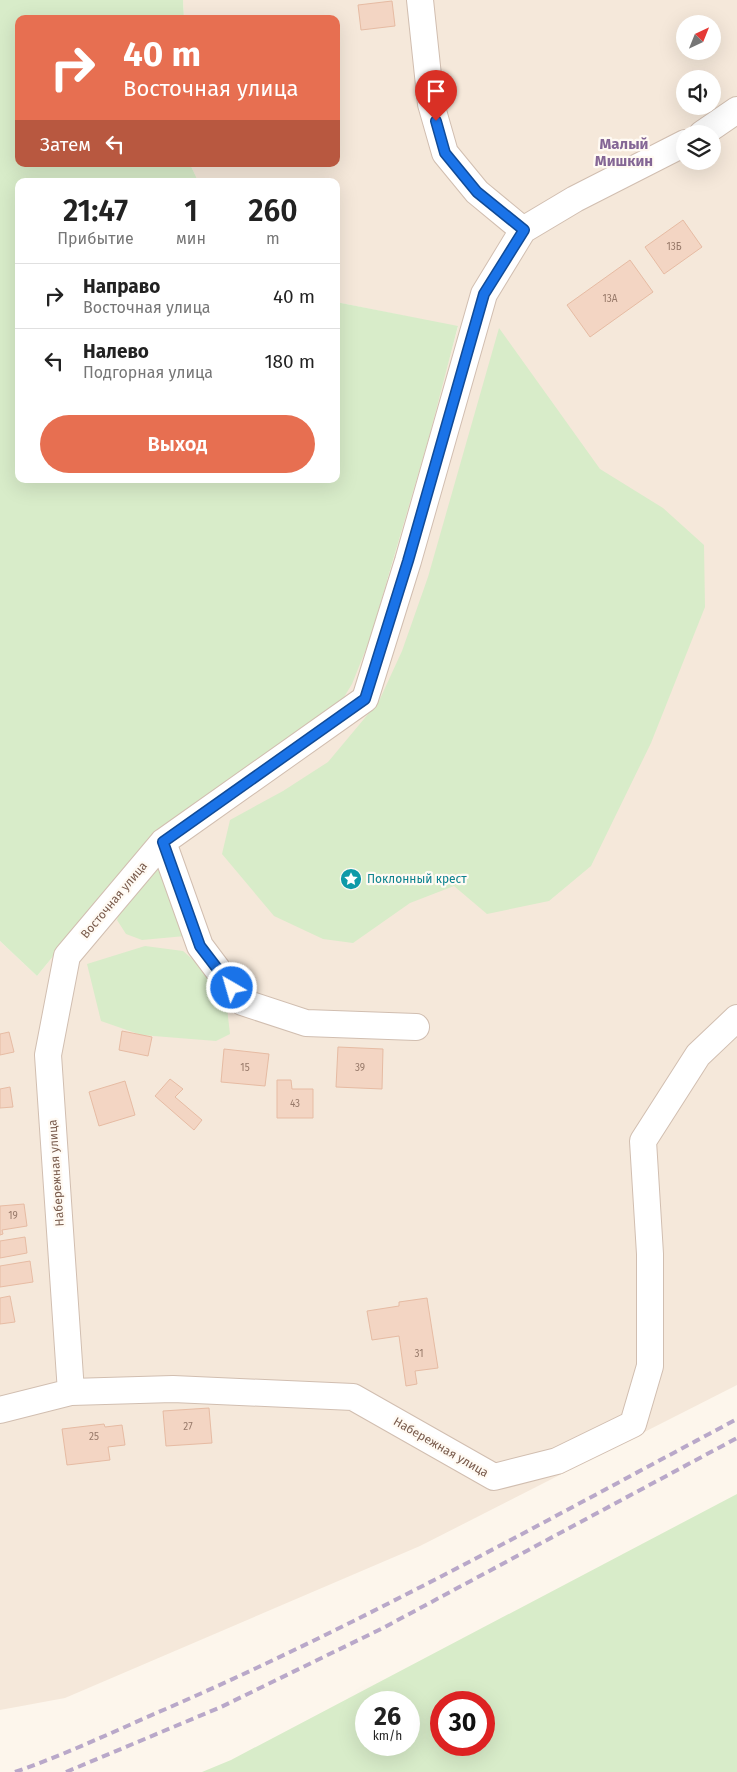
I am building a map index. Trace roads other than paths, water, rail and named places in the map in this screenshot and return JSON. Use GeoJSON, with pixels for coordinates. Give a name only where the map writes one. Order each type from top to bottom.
{"type":"FeatureCollection","features":[{"type":"Feature","properties":{"kind":"street"},"geometry":{"type":"LineString","coordinates":[[420,0],[431,104],[445,153],[477,192],[524,230]]}},
{"type":"Feature","properties":{"kind":"street"},"geometry":{"type":"LineString","coordinates":[[715,125],[737,110]]}},
{"type":"Feature","properties":{"kind":"street","name":"Восточная улица"},"geometry":{"type":"LineString","coordinates":[[66,956],[163,842],[365,699],[408,561],[484,294],[524,230],[575,199],[676,148]]}},
{"type":"Feature","properties":{"kind":"street"},"geometry":{"type":"LineString","coordinates":[[163,842],[200,946],[242,1002],[306,1023],[416,1027]]}},
{"type":"Feature","properties":{"kind":"street","name":"Набережная улица"},"geometry":{"type":"LineString","coordinates":[[66,956],[48,1055],[71,1392]]}},
{"type":"Feature","properties":{"kind":"street","name":"Набережная улица"},"geometry":{"type":"LineString","coordinates":[[0,1410],[71,1392],[173,1389],[353,1397],[494,1477],[557,1461],[633,1424],[650,1366],[650,1254],[643,1141],[698,1055],[737,1018]]}},
{"type":"Feature","properties":{"kind":"railway"},"geometry":{"type":"LineString","coordinates":[[15,1772],[54,1758],[111,1733],[313,1641],[526,1532],[737,1419]]}},
{"type":"Feature","properties":{"kind":"railway"},"geometry":{"type":"LineString","coordinates":[[66,1772],[221,1707],[383,1628],[737,1438]]}},
{"type":"Feature","properties":{"kind":"place","name":"Поклонный крест"},"geometry":{"type":"Point","coordinates":[351,879]}},
{"type":"Feature","properties":{"kind":"district","name":"Малый Мишкин"},"geometry":{"type":"Point","coordinates":[624,152]}}]}
